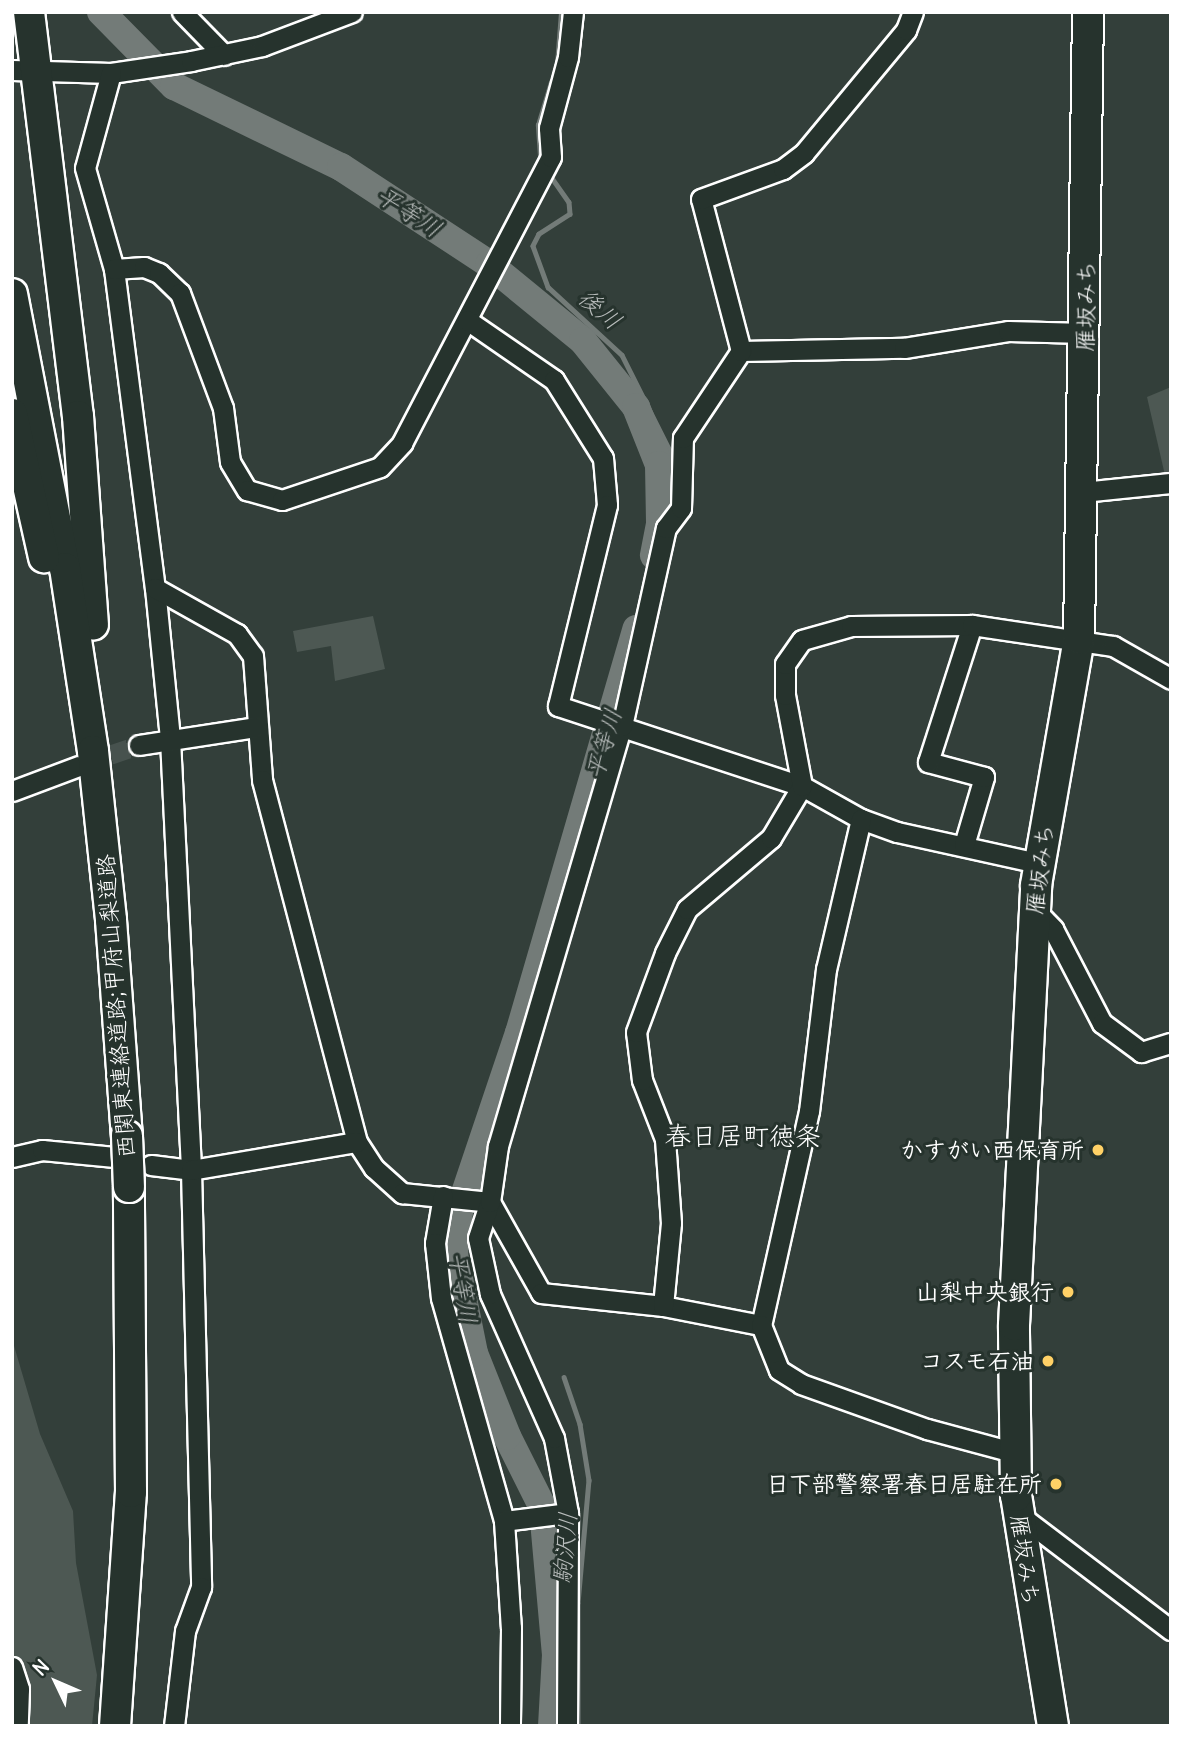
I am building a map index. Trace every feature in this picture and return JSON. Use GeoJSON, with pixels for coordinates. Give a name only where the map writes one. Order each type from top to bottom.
{"type":"FeatureCollection","features":[{"type":"Feature","properties":{"kind":"highway"},"geometry":{"type":"LineString","coordinates":[[29,12],[23,70],[78,416],[106,767],[105,853]]}},
{"type":"Feature","properties":{"kind":"highway","name":"雁坂みち"},"geometry":{"type":"LineString","coordinates":[[1053,1726],[1018,1514],[1012,1452],[1034,909],[1038,863],[1079,639],[1088,12]]}},
{"type":"Feature","properties":{"kind":"highway","name":"西関東連絡道路;甲府山梨道路"},"geometry":{"type":"LineString","coordinates":[[12,294],[65,568],[86,758],[105,853],[121,1147],[129,1187],[132,1423],[118,1726]]}},
{"type":"Feature","properties":{"kind":"highway"},"geometry":{"type":"LineString","coordinates":[[12,414],[86,758]]}},
{"type":"Feature","properties":{"kind":"street"},"geometry":{"type":"LineString","coordinates":[[182,12],[224,55]]}},
{"type":"Feature","properties":{"kind":"street"},"geometry":{"type":"LineString","coordinates":[[23,70],[111,73],[191,61],[224,55],[352,12]]}},
{"type":"Feature","properties":{"kind":"street"},"geometry":{"type":"LineString","coordinates":[[114,269],[144,267],[159,273],[180,293],[223,408],[237,478],[247,491],[282,500],[380,467],[396,453],[551,157],[549,128],[568,57],[573,12]]}},
{"type":"Feature","properties":{"kind":"street"},"geometry":{"type":"LineString","coordinates":[[567,1726],[568,1513],[554,1438],[490,1294],[478,1238],[485,1200],[498,1146],[622,726],[666,528],[681,508],[683,438],[741,351],[701,199],[783,169],[804,153],[906,30],[913,12]]}},
{"type":"Feature","properties":{"kind":"street"},"geometry":{"type":"LineString","coordinates":[[111,73],[85,168],[114,269],[155,588],[170,739],[191,1170],[201,1587],[185,1631],[174,1726]]}},
{"type":"Feature","properties":{"kind":"street"},"geometry":{"type":"LineString","coordinates":[[471,312],[554,380],[603,458],[607,505],[558,706],[802,786],[862,819],[897,832],[1038,863]]}},
{"type":"Feature","properties":{"kind":"street"},"geometry":{"type":"LineString","coordinates":[[741,351],[904,348],[1008,331],[1085,333]]}},
{"type":"Feature","properties":{"kind":"street"},"geometry":{"type":"LineString","coordinates":[[1082,492],[1171,483]]}},
{"type":"Feature","properties":{"kind":"street"},"geometry":{"type":"LineString","coordinates":[[155,588],[237,634],[253,656],[256,727],[266,793],[358,1143],[374,1168],[402,1193],[485,1200]]}},
{"type":"Feature","properties":{"kind":"street"},"geometry":{"type":"LineString","coordinates":[[964,845],[985,777],[928,762],[972,625]]}},
{"type":"Feature","properties":{"kind":"street"},"geometry":{"type":"LineString","coordinates":[[663,1306],[671,1223],[665,1139],[642,1080],[636,1032],[665,953],[687,909],[771,838],[802,786],[785,695],[785,664],[802,640],[851,626],[972,625],[1113,646],[1171,679]]}},
{"type":"Feature","properties":{"kind":"street"},"geometry":{"type":"LineString","coordinates":[[139,745],[256,727]]}},
{"type":"Feature","properties":{"kind":"street"},"geometry":{"type":"LineString","coordinates":[[12,791],[86,758]]}},
{"type":"Feature","properties":{"kind":"street"},"geometry":{"type":"LineString","coordinates":[[862,819],[826,969],[809,1111],[761,1325],[779,1370],[802,1384],[927,1429],[1012,1452]]}},
{"type":"Feature","properties":{"kind":"street"},"geometry":{"type":"LineString","coordinates":[[1034,909],[1054,929],[1102,1023],[1141,1052],[1171,1043]]}},
{"type":"Feature","properties":{"kind":"street"},"geometry":{"type":"LineString","coordinates":[[151,1165],[191,1170],[358,1143]]}},
{"type":"Feature","properties":{"kind":"street"},"geometry":{"type":"LineString","coordinates":[[12,1157],[42,1150],[121,1147]]}},
{"type":"Feature","properties":{"kind":"street"},"geometry":{"type":"LineString","coordinates":[[443,1196],[435,1243],[441,1298],[504,1521],[511,1628],[510,1726]]}},
{"type":"Feature","properties":{"kind":"street"},"geometry":{"type":"LineString","coordinates":[[485,1200],[541,1293],[663,1306],[761,1325]]}},
{"type":"Feature","properties":{"kind":"street"},"geometry":{"type":"LineString","coordinates":[[504,1521],[568,1513]]}},
{"type":"Feature","properties":{"kind":"street"},"geometry":{"type":"LineString","coordinates":[[1018,1514],[1171,1630]]}},
{"type":"Feature","properties":{"kind":"street"},"geometry":{"type":"LineString","coordinates":[[12,1667],[19,1689],[18,1726]]}},
{"type":"Feature","properties":{"kind":"shaded area"},"geometry":{"type":"Polygon","coordinates":[[[1171,387],[1171,483],[1167,484],[1147,397],[1171,387]]]}},
{"type":"Feature","properties":{"kind":"shaded area"},"geometry":{"type":"Polygon","coordinates":[[[373,616],[385,669],[335,681],[331,646],[297,652],[293,631],[373,616]]]}},
{"type":"Feature","properties":{"kind":"shaded area"},"geometry":{"type":"Polygon","coordinates":[[[12,1339],[40,1434],[73,1511],[76,1563],[97,1675],[92,1726],[12,1726],[12,1339]]]}},
{"type":"Feature","properties":{"kind":"waterway","name":"平等川"},"geometry":{"type":"LineString","coordinates":[[101,12],[174,86],[341,167],[489,264],[583,341],[636,407],[659,465],[660,524],[654,555]]}},
{"type":"Feature","properties":{"kind":"waterway","name":"後川"},"geometry":{"type":"LineString","coordinates":[[557,64],[561,12]]}},
{"type":"Feature","properties":{"kind":"waterway","name":"後川"},"geometry":{"type":"LineString","coordinates":[[540,156],[538,125],[551,82]]}},
{"type":"Feature","properties":{"kind":"waterway","name":"後川"},"geometry":{"type":"LineString","coordinates":[[552,178],[569,202],[570,214],[539,234],[533,246],[548,287],[622,355],[669,449],[669,510]]}},
{"type":"Feature","properties":{"kind":"waterway","name":"平等川"},"geometry":{"type":"LineString","coordinates":[[552,1726],[556,1655],[543,1508],[507,1436],[474,1353],[454,1254],[459,1211],[519,1033],[636,629]]}},
{"type":"Feature","properties":{"kind":"waterway","name":"駒沢川"},"geometry":{"type":"LineString","coordinates":[[564,1377],[580,1424],[589,1480],[578,1603],[578,1726]]}},
{"type":"Feature","properties":{"kind":"tunnel"},"geometry":{"type":"LineString","coordinates":[[83,764],[139,745]]}},
{"type":"Feature","properties":{"kind":"place","name":"かすがい西保育所"},"geometry":{"type":"Point","coordinates":[1098,1150]}},
{"type":"Feature","properties":{"kind":"place","name":"山梨中央銀行"},"geometry":{"type":"Point","coordinates":[1068,1292]}},
{"type":"Feature","properties":{"kind":"place","name":"コスモ石油"},"geometry":{"type":"Point","coordinates":[1048,1361]}},
{"type":"Feature","properties":{"kind":"place","name":"日下部警察署春日居駐在所"},"geometry":{"type":"Point","coordinates":[1056,1484]}},
{"type":"Feature","properties":{"kind":"district","name":"春日居町徳条"},"geometry":{"type":"Point","coordinates":[743,1136]}}]}
